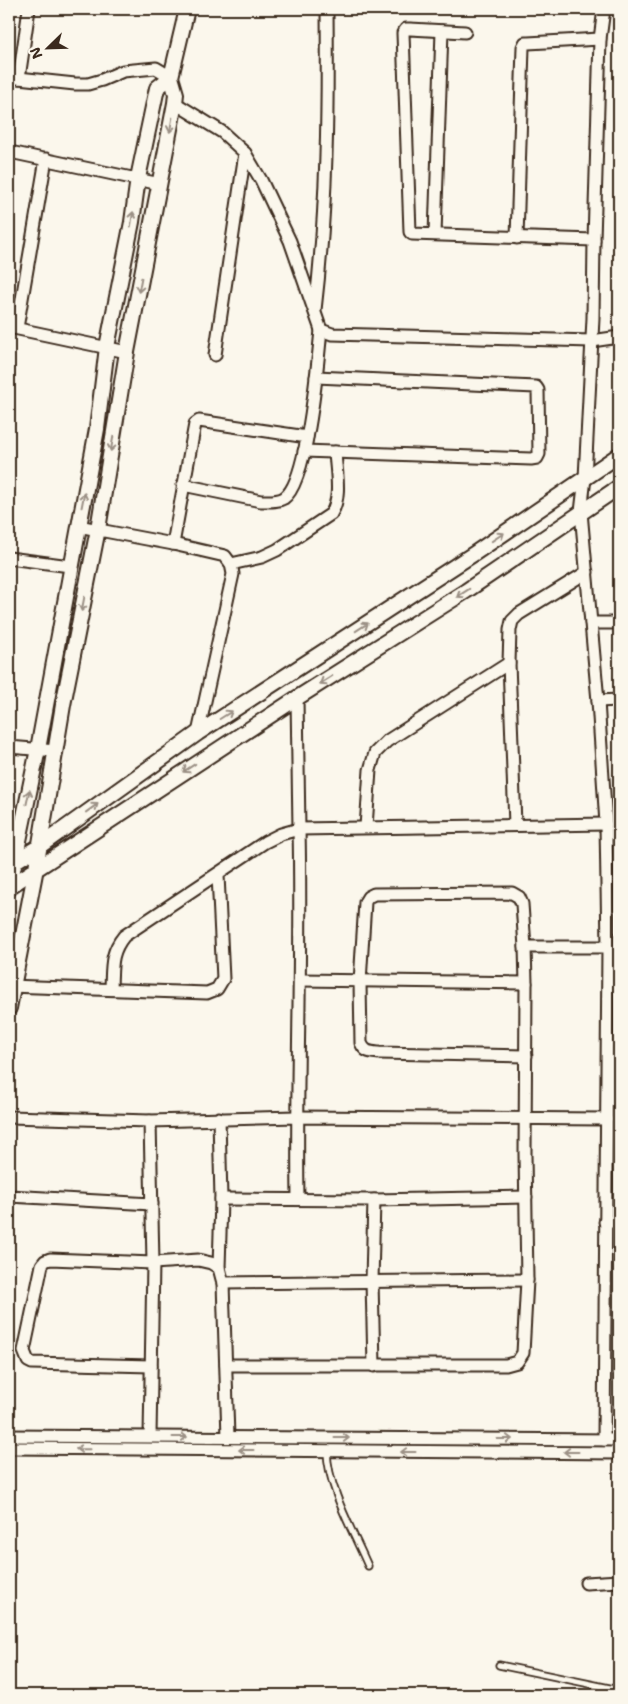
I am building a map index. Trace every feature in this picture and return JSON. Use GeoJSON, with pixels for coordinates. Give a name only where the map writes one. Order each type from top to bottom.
{"type":"FeatureCollection","features":[{"type":"Feature","properties":{"kind":"street"},"geometry":{"type":"LineString","coordinates":[[29,9],[14,78],[88,84],[123,72],[156,68],[171,77]]}},
{"type":"Feature","properties":{"kind":"street"},"geometry":{"type":"LineString","coordinates":[[9,1008],[10,986],[36,868],[98,529],[127,352],[175,103],[176,94],[171,77],[186,9]]}},
{"type":"Feature","properties":{"kind":"street"},"geometry":{"type":"LineString","coordinates":[[315,312],[321,262],[327,142],[327,9]]}},
{"type":"Feature","properties":{"kind":"street"},"geometry":{"type":"LineString","coordinates":[[604,9],[600,39],[592,341],[582,512],[606,824],[608,947],[614,981],[607,1119],[604,1440]]}},
{"type":"Feature","properties":{"kind":"street"},"geometry":{"type":"LineString","coordinates":[[465,32],[410,29],[403,33],[409,230],[412,234],[594,240]]}},
{"type":"Feature","properties":{"kind":"street"},"geometry":{"type":"LineString","coordinates":[[435,234],[442,31]]}},
{"type":"Feature","properties":{"kind":"street"},"geometry":{"type":"LineString","coordinates":[[517,238],[523,47],[525,43],[600,39]]}},
{"type":"Feature","properties":{"kind":"street"},"geometry":{"type":"LineString","coordinates":[[9,887],[11,864],[38,749],[96,429],[107,347],[132,222],[138,178],[157,88],[171,77]]}},
{"type":"Feature","properties":{"kind":"street"},"geometry":{"type":"LineString","coordinates":[[175,103],[222,132],[245,153],[261,180],[290,241],[321,330],[316,377],[300,471],[291,490],[284,498],[274,501],[261,501],[183,485]]}},
{"type":"Feature","properties":{"kind":"street"},"geometry":{"type":"LineString","coordinates":[[10,152],[160,184]]}},
{"type":"Feature","properties":{"kind":"street"},"geometry":{"type":"LineString","coordinates":[[215,355],[245,153]]}},
{"type":"Feature","properties":{"kind":"street"},"geometry":{"type":"LineString","coordinates":[[46,159],[13,328],[127,352]]}},
{"type":"Feature","properties":{"kind":"street"},"geometry":{"type":"LineString","coordinates":[[321,330],[332,334],[592,341],[619,337]]}},
{"type":"Feature","properties":{"kind":"street"},"geometry":{"type":"LineString","coordinates":[[304,451],[521,459],[537,458],[540,454],[538,390],[536,387],[316,377]]}},
{"type":"Feature","properties":{"kind":"street"},"geometry":{"type":"LineString","coordinates":[[173,544],[194,426],[199,421],[307,437]]}},
{"type":"Feature","properties":{"kind":"street"},"geometry":{"type":"LineString","coordinates":[[231,564],[262,557],[277,550],[330,514],[336,506],[337,496],[335,452]]}},
{"type":"Feature","properties":{"kind":"street"},"geometry":{"type":"LineString","coordinates":[[11,864],[40,846],[198,733],[475,553],[619,455]]}},
{"type":"Feature","properties":{"kind":"street"},"geometry":{"type":"LineString","coordinates":[[9,887],[297,698],[466,591],[619,487]]}},
{"type":"Feature","properties":{"kind":"street"},"geometry":{"type":"LineString","coordinates":[[78,526],[224,556],[231,564],[233,574],[198,733]]}},
{"type":"Feature","properties":{"kind":"street"},"geometry":{"type":"LineString","coordinates":[[9,558],[70,566]]}},
{"type":"Feature","properties":{"kind":"street"},"geometry":{"type":"LineString","coordinates":[[515,824],[509,663],[512,621],[519,614],[586,572]]}},
{"type":"Feature","properties":{"kind":"street"},"geometry":{"type":"LineString","coordinates":[[591,623],[619,623]]}},
{"type":"Feature","properties":{"kind":"street"},"geometry":{"type":"LineString","coordinates":[[366,827],[370,770],[375,753],[387,742],[509,663]]}},
{"type":"Feature","properties":{"kind":"street"},"geometry":{"type":"LineString","coordinates":[[297,698],[301,907],[296,1117],[298,1199]]}},
{"type":"Feature","properties":{"kind":"street"},"geometry":{"type":"LineString","coordinates":[[598,701],[619,700]]}},
{"type":"Feature","properties":{"kind":"street"},"geometry":{"type":"LineString","coordinates":[[9,747],[56,751]]}},
{"type":"Feature","properties":{"kind":"street"},"geometry":{"type":"LineString","coordinates":[[111,988],[112,958],[116,945],[124,936],[265,842],[281,834],[299,829],[606,824]]}},
{"type":"Feature","properties":{"kind":"street"},"geometry":{"type":"LineString","coordinates":[[10,986],[111,988],[207,993],[217,989],[223,979],[218,875]]}},
{"type":"Feature","properties":{"kind":"street"},"geometry":{"type":"LineString","coordinates":[[226,1365],[506,1365],[517,1362],[523,1352],[527,1280],[526,983],[522,904],[519,897],[512,893],[374,894],[368,897],[365,902],[360,982],[361,1043],[364,1049],[369,1052],[526,1056]]}},
{"type":"Feature","properties":{"kind":"street"},"geometry":{"type":"LineString","coordinates":[[525,946],[608,947]]}},
{"type":"Feature","properties":{"kind":"street"},"geometry":{"type":"LineString","coordinates":[[300,980],[526,983]]}},
{"type":"Feature","properties":{"kind":"street"},"geometry":{"type":"LineString","coordinates":[[9,1117],[150,1120],[296,1117],[607,1119]]}},
{"type":"Feature","properties":{"kind":"street"},"geometry":{"type":"LineString","coordinates":[[220,1118],[221,1199],[219,1268],[223,1283],[228,1437]]}},
{"type":"Feature","properties":{"kind":"street"},"geometry":{"type":"LineString","coordinates":[[150,1120],[153,1263],[150,1436]]}},
{"type":"Feature","properties":{"kind":"street"},"geometry":{"type":"LineString","coordinates":[[9,1196],[152,1204]]}},
{"type":"Feature","properties":{"kind":"street"},"geometry":{"type":"LineString","coordinates":[[221,1199],[374,1200],[526,1197]]}},
{"type":"Feature","properties":{"kind":"street"},"geometry":{"type":"LineString","coordinates":[[374,1200],[372,1281],[374,1366]]}},
{"type":"Feature","properties":{"kind":"street"},"geometry":{"type":"LineString","coordinates":[[605,1222],[619,1222]]}},
{"type":"Feature","properties":{"kind":"street"},"geometry":{"type":"LineString","coordinates":[[151,1366],[32,1363],[28,1361],[24,1351],[42,1266],[45,1261],[50,1259],[153,1263],[198,1260],[211,1263],[219,1268]]}},
{"type":"Feature","properties":{"kind":"street"},"geometry":{"type":"LineString","coordinates":[[223,1283],[527,1280]]}},
{"type":"Feature","properties":{"kind":"street"},"geometry":{"type":"LineString","coordinates":[[9,1436],[619,1440]]}},
{"type":"Feature","properties":{"kind":"street"},"geometry":{"type":"LineString","coordinates":[[9,1448],[619,1453]]}},
{"type":"Feature","properties":{"kind":"street"},"geometry":{"type":"LineString","coordinates":[[586,1583],[619,1581]]}},
{"type":"Feature","properties":{"kind":"lane"},"geometry":{"type":"LineString","coordinates":[[327,1451],[329,1472],[368,1566]]}},
{"type":"Feature","properties":{"kind":"lane"},"geometry":{"type":"LineString","coordinates":[[499,1665],[619,1690]]}}]}
